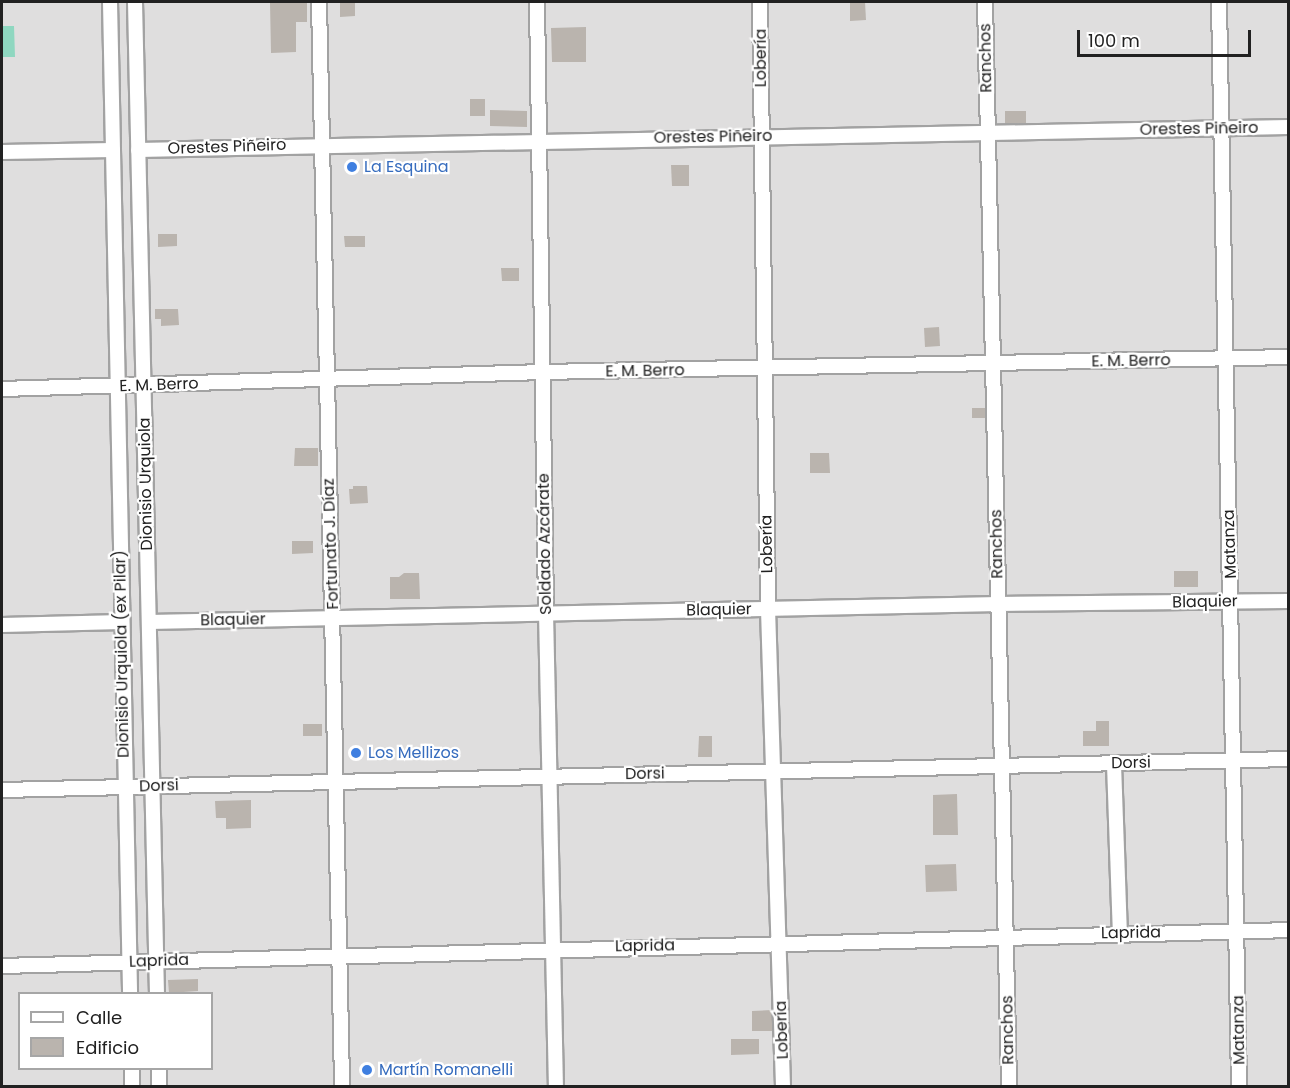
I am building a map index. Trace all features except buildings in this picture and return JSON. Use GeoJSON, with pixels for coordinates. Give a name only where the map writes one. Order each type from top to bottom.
{"type":"FeatureCollection","features":[{"type":"Feature","properties":{"kind":"street"},"geometry":{"type":"LineString","coordinates":[[110,2],[117,387]]}},
{"type":"Feature","properties":{"kind":"street","name":"Dionisio Urquiola"},"geometry":{"type":"LineString","coordinates":[[135,2],[154,786]]}},
{"type":"Feature","properties":{"kind":"street","name":"Fortunato J. Díaz"},"geometry":{"type":"LineString","coordinates":[[319,2],[342,1086]]}},
{"type":"Feature","properties":{"kind":"street","name":"Soldado Azcárate"},"geometry":{"type":"LineString","coordinates":[[537,2],[556,1086]]}},
{"type":"Feature","properties":{"kind":"street","name":"Lobería"},"geometry":{"type":"LineString","coordinates":[[760,2],[768,609],[775,771],[783,1086]]}},
{"type":"Feature","properties":{"kind":"street","name":"Ranchos"},"geometry":{"type":"LineString","coordinates":[[985,2],[999,604],[1000,765],[1009,1086]]}},
{"type":"Feature","properties":{"kind":"street","name":"Matanza"},"geometry":{"type":"LineString","coordinates":[[1219,2],[1224,359],[1232,602],[1239,1086]]}},
{"type":"Feature","properties":{"kind":"street","name":"Orestes Piñeiro"},"geometry":{"type":"LineString","coordinates":[[138,150],[322,144],[1288,127]]}},
{"type":"Feature","properties":{"kind":"street"},"geometry":{"type":"LineString","coordinates":[[2,152],[113,150]]}},
{"type":"Feature","properties":{"kind":"street","name":"E. M. Berro"},"geometry":{"type":"LineString","coordinates":[[2,389],[543,372],[765,370],[1288,357]]}},
{"type":"Feature","properties":{"kind":"street","name":"Dionisio Urquiola (ex Pilar)"},"geometry":{"type":"LineString","coordinates":[[117,387],[130,992]]}},
{"type":"Feature","properties":{"kind":"street","name":"Blaquier"},"geometry":{"type":"LineString","coordinates":[[149,622],[546,612],[1288,601]]}},
{"type":"Feature","properties":{"kind":"street"},"geometry":{"type":"LineString","coordinates":[[2,625],[122,622]]}},
{"type":"Feature","properties":{"kind":"street","name":"Dorsi"},"geometry":{"type":"LineString","coordinates":[[2,790],[336,780],[1288,759]]}},
{"type":"Feature","properties":{"kind":"street"},"geometry":{"type":"LineString","coordinates":[[1114,764],[1120,933]]}},
{"type":"Feature","properties":{"kind":"street"},"geometry":{"type":"LineString","coordinates":[[154,786],[158,992]]}},
{"type":"Feature","properties":{"kind":"street","name":"Laprida"},"geometry":{"type":"LineString","coordinates":[[2,966],[553,948],[1288,930]]}},
{"type":"Feature","properties":{"kind":"street"},"geometry":{"type":"LineString","coordinates":[[132,1070],[132,1086]]}},
{"type":"Feature","properties":{"kind":"street"},"geometry":{"type":"LineString","coordinates":[[159,1070],[159,1086]]}},
{"type":"Feature","properties":{"kind":"shaded area"},"geometry":{"type":"Polygon","coordinates":[[[2,2],[1288,2],[1288,1086],[2,1086],[2,2]]]}},
{"type":"Feature","properties":{"kind":"green space"},"geometry":{"type":"Polygon","coordinates":[[[2,26],[14,26],[15,57],[2,57],[2,26]]]}},
{"type":"Feature","properties":{"kind":"place","name":"La Esquina"},"geometry":{"type":"Point","coordinates":[352,167]}},
{"type":"Feature","properties":{"kind":"place","name":"Los Mellizos"},"geometry":{"type":"Point","coordinates":[356,753]}},
{"type":"Feature","properties":{"kind":"place","name":"Martín Romanelli"},"geometry":{"type":"Point","coordinates":[367,1070]}}]}
